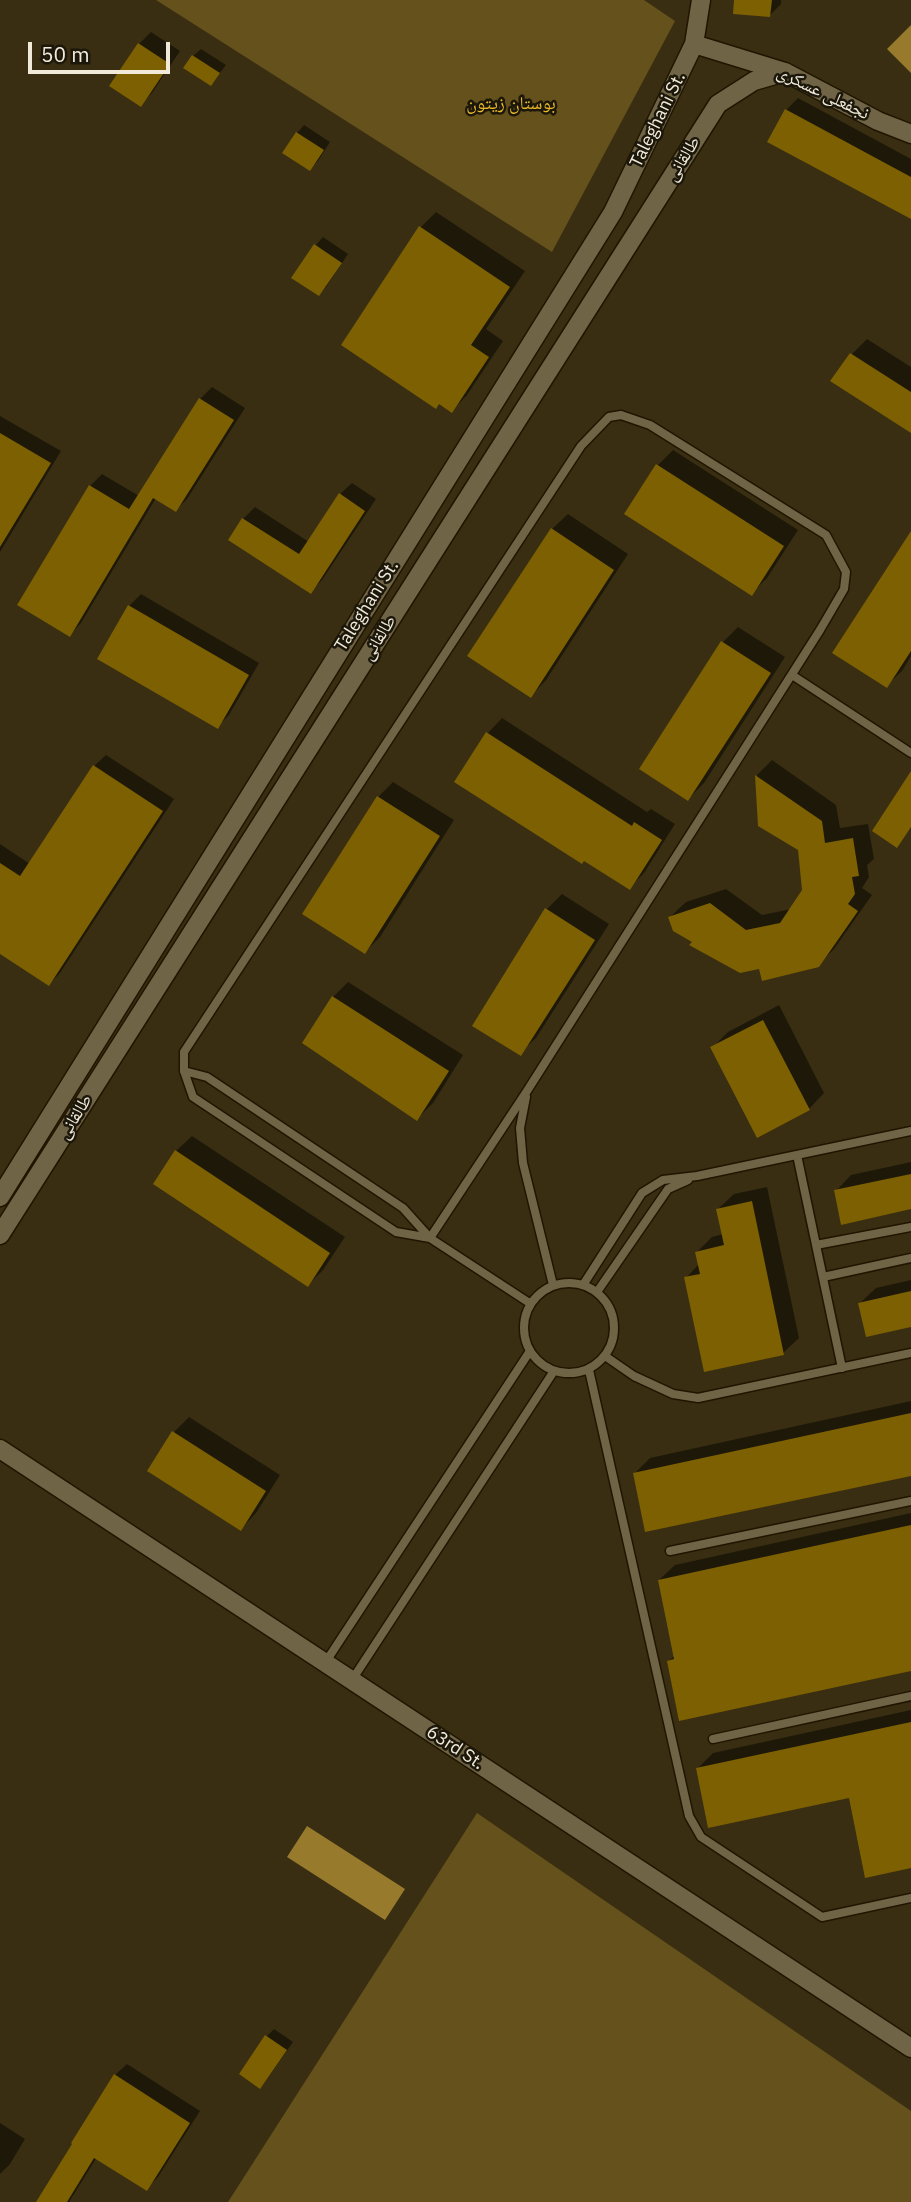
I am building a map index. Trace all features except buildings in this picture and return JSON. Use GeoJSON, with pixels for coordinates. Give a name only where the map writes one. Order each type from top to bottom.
{"type":"FeatureCollection","features":[{"type":"Feature","properties":{"kind":"street","name":"Taleghani St."},"geometry":{"type":"LineString","coordinates":[[0,1196],[613,212],[694,44],[701,0]]}},
{"type":"Feature","properties":{"kind":"street","name":"نجفعلی عسکری"},"geometry":{"type":"LineString","coordinates":[[694,44],[785,72],[878,121],[911,134]]}},
{"type":"Feature","properties":{"kind":"street","name":"طالقانی"},"geometry":{"type":"LineString","coordinates":[[0,1235],[718,104],[754,81],[785,72]]}},
{"type":"Feature","properties":{"kind":"street","name":"63rd St."},"geometry":{"type":"LineString","coordinates":[[0,1449],[911,2048]]}},
{"type":"Feature","properties":{"kind":"lane"},"geometry":{"type":"LineString","coordinates":[[621,415],[650,425],[826,535],[846,572],[844,589],[527,1091],[430,1238],[396,1232],[192,1097],[184,1071],[184,1052],[580,446],[609,417],[621,415]]}},
{"type":"Feature","properties":{"kind":"lane"},"geometry":{"type":"LineString","coordinates":[[792,675],[911,753]]}},
{"type":"Feature","properties":{"kind":"lane"},"geometry":{"type":"LineString","coordinates":[[184,1071],[207,1077],[403,1208],[430,1238],[531,1304]]}},
{"type":"Feature","properties":{"kind":"lane"},"geometry":{"type":"LineString","coordinates":[[527,1091],[520,1128],[523,1163],[553,1285]]}},
{"type":"Feature","properties":{"kind":"lane"},"geometry":{"type":"LineString","coordinates":[[583,1285],[642,1193],[663,1180],[697,1176],[911,1131]]}},
{"type":"Feature","properties":{"kind":"lane"},"geometry":{"type":"LineString","coordinates":[[797,1155],[842,1368]]}},
{"type":"Feature","properties":{"kind":"lane"},"geometry":{"type":"LineString","coordinates":[[597,1292],[667,1189],[697,1176]]}},
{"type":"Feature","properties":{"kind":"lane"},"geometry":{"type":"LineString","coordinates":[[816,1245],[911,1227]]}},
{"type":"Feature","properties":{"kind":"lane"},"geometry":{"type":"LineString","coordinates":[[823,1277],[911,1258]]}},
{"type":"Feature","properties":{"kind":"lane"},"geometry":{"type":"LineString","coordinates":[[553,1285],[583,1285],[597,1292],[608,1303],[614,1318],[615,1333],[611,1348],[589,1370],[575,1374],[554,1371],[535,1359],[527,1346],[525,1317],[531,1304],[553,1285]]}},
{"type":"Feature","properties":{"kind":"lane"},"geometry":{"type":"LineString","coordinates":[[325,1663],[530,1351]]}},
{"type":"Feature","properties":{"kind":"lane"},"geometry":{"type":"LineString","coordinates":[[605,1356],[634,1376],[673,1394],[698,1398],[911,1353]]}},
{"type":"Feature","properties":{"kind":"lane"},"geometry":{"type":"LineString","coordinates":[[589,1370],[689,1816],[701,1837],[822,1917],[911,1898]]}},
{"type":"Feature","properties":{"kind":"lane"},"geometry":{"type":"LineString","coordinates":[[352,1680],[554,1371]]}},
{"type":"Feature","properties":{"kind":"lane"},"geometry":{"type":"LineString","coordinates":[[670,1551],[911,1501]]}},
{"type":"Feature","properties":{"kind":"lane"},"geometry":{"type":"LineString","coordinates":[[713,1739],[911,1696]]}},
{"type":"Feature","properties":{"kind":"green space","name":"بوستان زیتون"},"geometry":{"type":"Polygon","coordinates":[[[156,0],[644,0],[675,21],[552,252],[156,0]]]}},
{"type":"Feature","properties":{"kind":"green space"},"geometry":{"type":"Polygon","coordinates":[[[477,1813],[911,2111],[911,2202],[228,2202],[477,1813]]]}},
{"type":"Feature","properties":{"kind":"shaded area"},"geometry":{"type":"Polygon","coordinates":[[[911,25],[911,73],[887,49],[911,25]]]}},
{"type":"Feature","properties":{"kind":"shaded area"},"geometry":{"type":"Polygon","coordinates":[[[307,1826],[405,1889],[385,1920],[287,1857],[307,1826]]]}}]}
